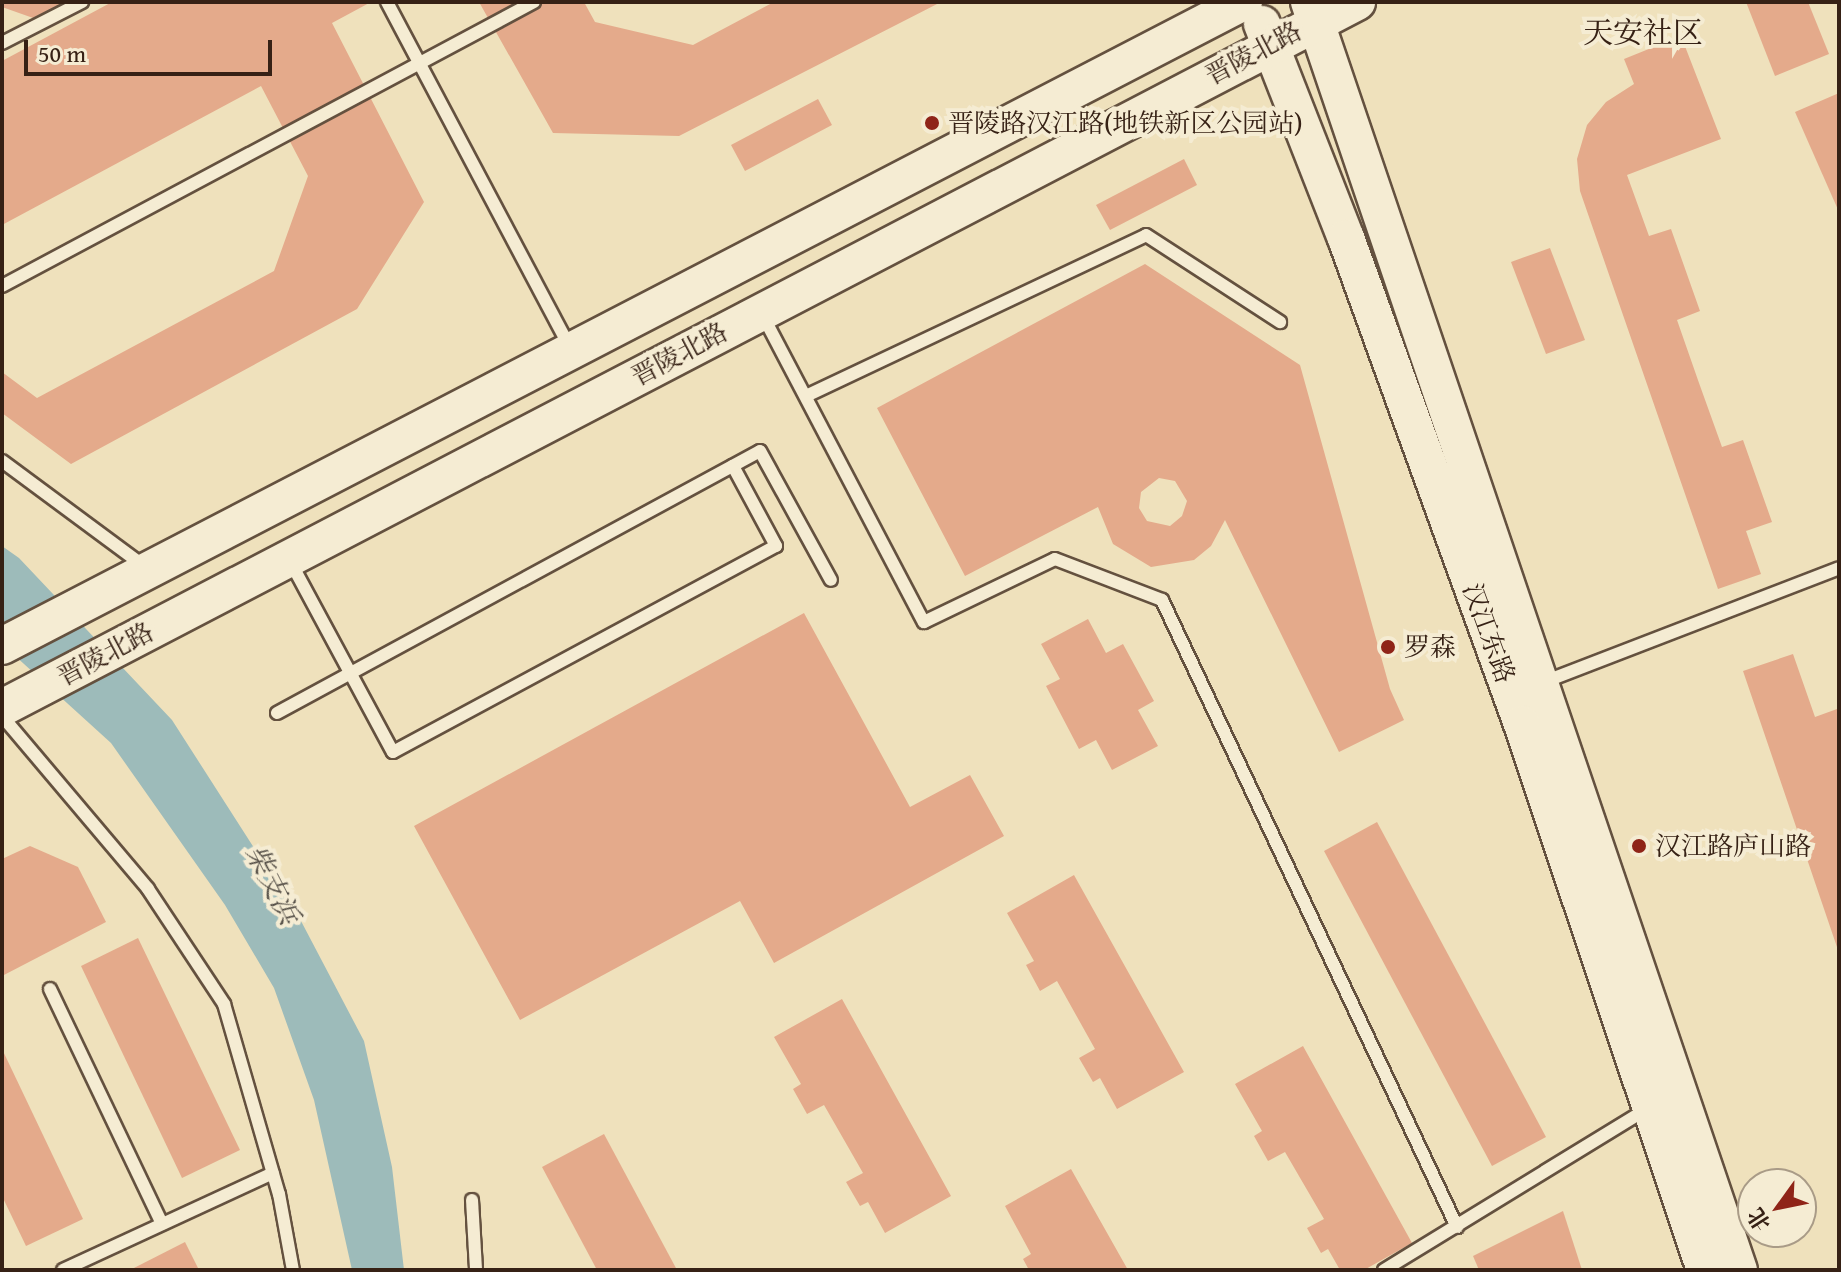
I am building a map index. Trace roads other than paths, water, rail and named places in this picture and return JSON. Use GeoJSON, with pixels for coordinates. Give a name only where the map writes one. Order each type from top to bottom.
{"type":"FeatureCollection","features":[{"type":"Feature","properties":{"kind":"main road","name":"晋陵北路"},"geometry":{"type":"LineString","coordinates":[[2,646],[147,568],[1244,2]]}},
{"type":"Feature","properties":{"kind":"main road","name":"汉江东路"},"geometry":{"type":"LineString","coordinates":[[1253,2],[1346,238],[1522,724],[1705,1270]]}},
{"type":"Feature","properties":{"kind":"main road","name":"晋陵北路"},"geometry":{"type":"LineString","coordinates":[[2,708],[1270,45],[1312,11],[1357,2]]}},
{"type":"Feature","properties":{"kind":"main road","name":"汉江东路"},"geometry":{"type":"LineString","coordinates":[[1312,11],[1739,1270]]}},
{"type":"Feature","properties":{"kind":"lane"},"geometry":{"type":"LineString","coordinates":[[2,43],[82,2]]}},
{"type":"Feature","properties":{"kind":"lane"},"geometry":{"type":"LineString","coordinates":[[387,2],[571,349]]}},
{"type":"Feature","properties":{"kind":"lane"},"geometry":{"type":"LineString","coordinates":[[2,286],[534,2]]}},
{"type":"Feature","properties":{"kind":"lane"},"geometry":{"type":"LineString","coordinates":[[806,396],[1146,235],[1280,322]]}},
{"type":"Feature","properties":{"kind":"lane"},"geometry":{"type":"LineString","coordinates":[[761,311],[924,622],[1055,559],[1162,600],[1457,1227]]}},
{"type":"Feature","properties":{"kind":"lane"},"geometry":{"type":"LineString","coordinates":[[277,713],[760,451],[831,580]]}},
{"type":"Feature","properties":{"kind":"lane"},"geometry":{"type":"LineString","coordinates":[[2,461],[147,568]]}},
{"type":"Feature","properties":{"kind":"lane"},"geometry":{"type":"LineString","coordinates":[[289,558],[393,752],[776,546],[733,466]]}},
{"type":"Feature","properties":{"kind":"lane"},"geometry":{"type":"LineString","coordinates":[[1541,684],[1839,568]]}},
{"type":"Feature","properties":{"kind":"lane"},"geometry":{"type":"LineString","coordinates":[[2,716],[148,889],[224,1004],[273,1173],[293,1270]]}},
{"type":"Feature","properties":{"kind":"lane"},"geometry":{"type":"LineString","coordinates":[[50,989],[162,1224]]}},
{"type":"Feature","properties":{"kind":"lane"},"geometry":{"type":"LineString","coordinates":[[1384,1270],[1650,1106]]}},
{"type":"Feature","properties":{"kind":"lane"},"geometry":{"type":"LineString","coordinates":[[63,1270],[273,1173]]}},
{"type":"Feature","properties":{"kind":"lane"},"geometry":{"type":"LineString","coordinates":[[472,1200],[476,1270]]}},
{"type":"Feature","properties":{"kind":"water","name":"柴支浜"},"geometry":{"type":"Polygon","coordinates":[[[2,546],[19,558],[172,720],[301,921],[364,1041],[392,1167],[404,1270],[352,1270],[314,1100],[274,988],[225,905],[111,743],[2,644],[2,546]]]}},
{"type":"Feature","properties":{"kind":"place","name":"晋陵路汉江路(地铁新区公园站)"},"geometry":{"type":"Point","coordinates":[932,123]}},
{"type":"Feature","properties":{"kind":"place","name":"罗森"},"geometry":{"type":"Point","coordinates":[1388,647]}},
{"type":"Feature","properties":{"kind":"place","name":"汉江路庐山路"},"geometry":{"type":"Point","coordinates":[1639,846]}},
{"type":"Feature","properties":{"kind":"district","name":"天安社区"},"geometry":{"type":"Point","coordinates":[1643,32]}}]}
